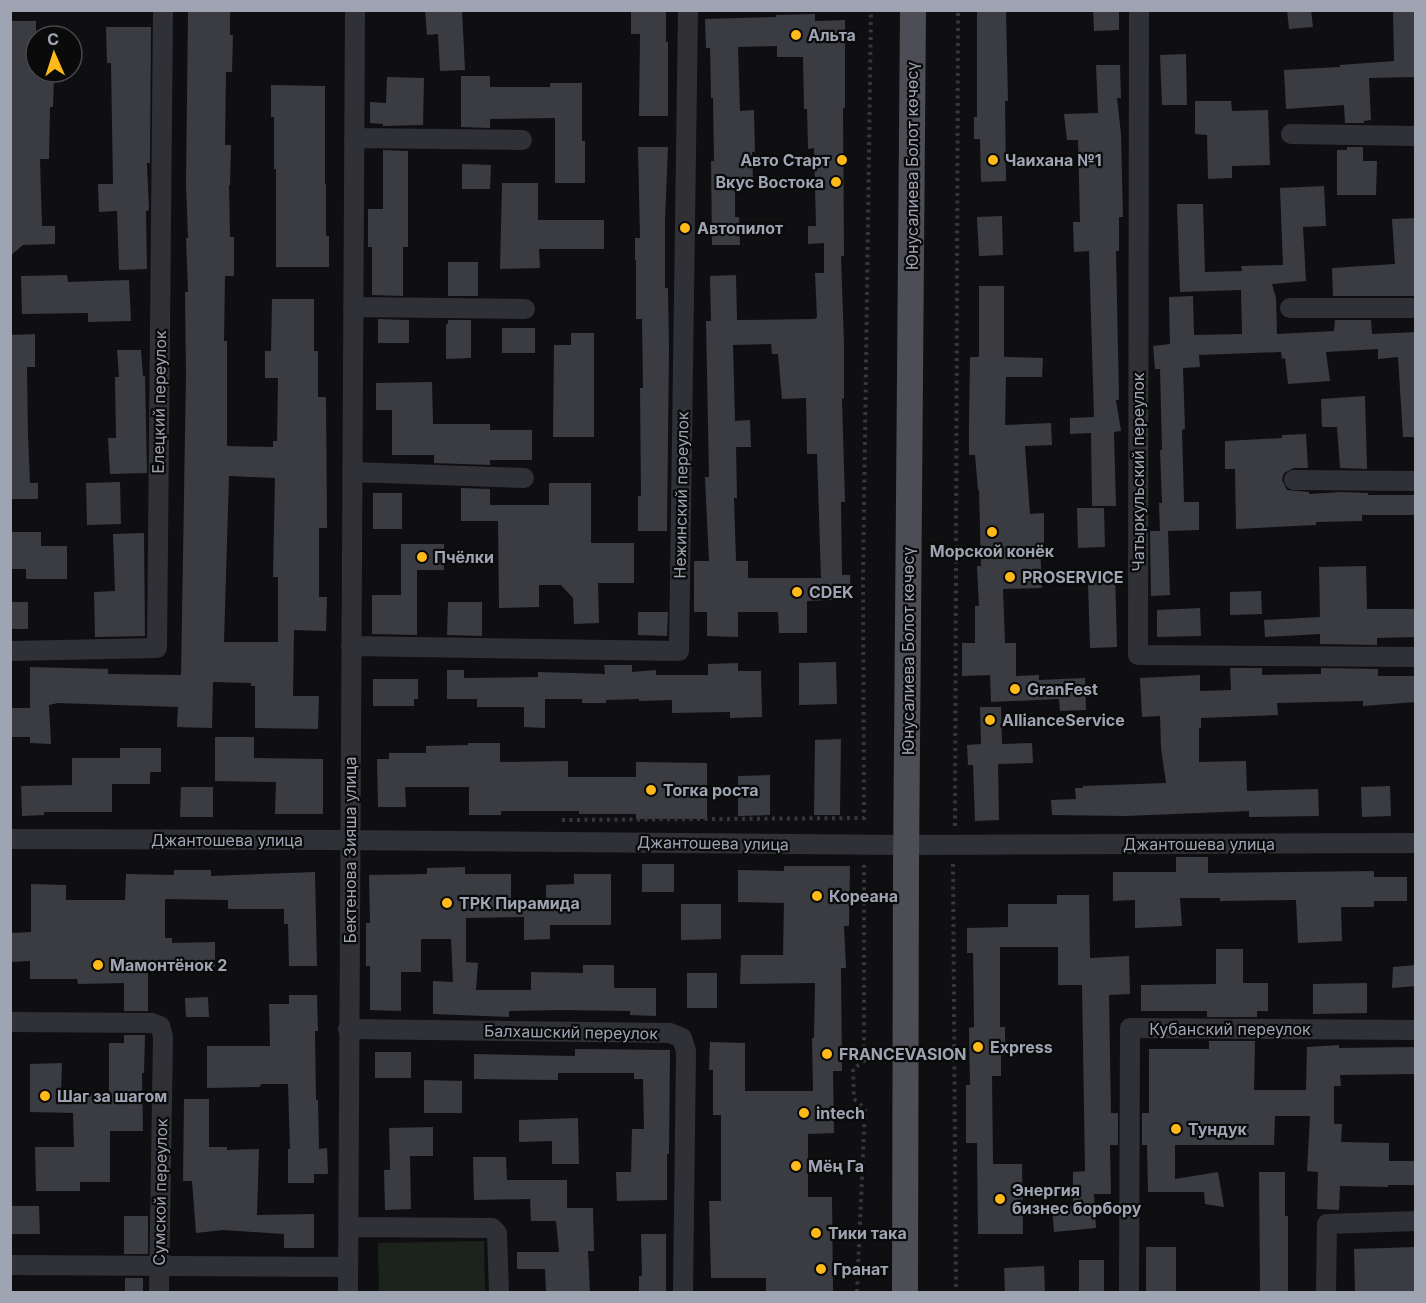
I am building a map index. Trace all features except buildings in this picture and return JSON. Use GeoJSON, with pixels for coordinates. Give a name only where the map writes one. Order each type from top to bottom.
{"type":"FeatureCollection","features":[{"type":"Feature","properties":{"kind":"main road","name":"Юнусалиева Болот көчөсү"},"geometry":{"type":"LineString","coordinates":[[905,1293],[913,10]]}},
{"type":"Feature","properties":{"kind":"street","name":"Елецкий переулок"},"geometry":{"type":"LineString","coordinates":[[10,651],[157,648],[163,10]]}},
{"type":"Feature","properties":{"kind":"street","name":"Бектенова Зияша улица"},"geometry":{"type":"LineString","coordinates":[[348,1293],[355,10]]}},
{"type":"Feature","properties":{"kind":"street","name":"Нежинский переулок"},"geometry":{"type":"LineString","coordinates":[[351,646],[679,651],[688,10]]}},
{"type":"Feature","properties":{"kind":"street","name":"Чатыркульский переулок"},"geometry":{"type":"LineString","coordinates":[[1139,10],[1138,655],[1416,657]]}},
{"type":"Feature","properties":{"kind":"street"},"geometry":{"type":"LineString","coordinates":[[1291,134],[1416,136]]}},
{"type":"Feature","properties":{"kind":"street"},"geometry":{"type":"LineString","coordinates":[[354,138],[522,140]]}},
{"type":"Feature","properties":{"kind":"street"},"geometry":{"type":"LineString","coordinates":[[353,307],[525,309]]}},
{"type":"Feature","properties":{"kind":"street"},"geometry":{"type":"LineString","coordinates":[[1290,308],[1416,308]]}},
{"type":"Feature","properties":{"kind":"street"},"geometry":{"type":"LineString","coordinates":[[352,472],[524,478]]}},
{"type":"Feature","properties":{"kind":"street"},"geometry":{"type":"LineString","coordinates":[[1294,480],[1416,481]]}},
{"type":"Feature","properties":{"kind":"street","name":"Джантошева улица"},"geometry":{"type":"LineString","coordinates":[[10,839],[906,846],[1416,843]]}},
{"type":"Feature","properties":{"kind":"street","name":"Сумской переулок"},"geometry":{"type":"LineString","coordinates":[[10,1022],[152,1023],[160,1026],[163,1036],[159,1293]]}},
{"type":"Feature","properties":{"kind":"street","name":"Кубанский переулок"},"geometry":{"type":"LineString","coordinates":[[1129,1293],[1130,1028],[1416,1030]]}},
{"type":"Feature","properties":{"kind":"street","name":"Балхашский переулок"},"geometry":{"type":"LineString","coordinates":[[348,1029],[670,1034],[682,1038],[686,1051],[683,1293]]}},
{"type":"Feature","properties":{"kind":"street"},"geometry":{"type":"LineString","coordinates":[[1326,1293],[1327,1224],[1416,1221]]}},
{"type":"Feature","properties":{"kind":"street"},"geometry":{"type":"LineString","coordinates":[[348,1227],[492,1228],[496,1233],[499,1293]]}},
{"type":"Feature","properties":{"kind":"street"},"geometry":{"type":"LineString","coordinates":[[10,1265],[348,1267]]}},
{"type":"Feature","properties":{"kind":"path"},"geometry":{"type":"LineString","coordinates":[[864,825],[863,579],[872,10]]}},
{"type":"Feature","properties":{"kind":"path"},"geometry":{"type":"LineString","coordinates":[[955,832],[958,10]]}},
{"type":"Feature","properties":{"kind":"path"},"geometry":{"type":"LineString","coordinates":[[953,854],[956,1293]]}},
{"type":"Feature","properties":{"kind":"path"},"geometry":{"type":"LineString","coordinates":[[857,1293],[864,1109],[854,1099],[854,1069],[864,1061],[864,856]]}},
{"type":"Feature","properties":{"kind":"shaded area"},"geometry":{"type":"Polygon","coordinates":[[[484,1241],[485,1292],[379,1292],[378,1243],[484,1241]]]}},
{"type":"Feature","properties":{"kind":"place","name":"Альта"},"geometry":{"type":"Point","coordinates":[796,35]}},
{"type":"Feature","properties":{"kind":"place","name":"Авто Старт"},"geometry":{"type":"Point","coordinates":[842,160]}},
{"type":"Feature","properties":{"kind":"place","name":"Чаихана №1"},"geometry":{"type":"Point","coordinates":[993,160]}},
{"type":"Feature","properties":{"kind":"place","name":"Вкус Востока"},"geometry":{"type":"Point","coordinates":[836,182]}},
{"type":"Feature","properties":{"kind":"place","name":"Автопилот"},"geometry":{"type":"Point","coordinates":[685,228]}},
{"type":"Feature","properties":{"kind":"place","name":"Морской конёк"},"geometry":{"type":"Point","coordinates":[992,532]}},
{"type":"Feature","properties":{"kind":"place","name":"Пчёлки"},"geometry":{"type":"Point","coordinates":[422,557]}},
{"type":"Feature","properties":{"kind":"place","name":"PROSERVICE"},"geometry":{"type":"Point","coordinates":[1010,577]}},
{"type":"Feature","properties":{"kind":"place","name":"CDEK"},"geometry":{"type":"Point","coordinates":[797,592]}},
{"type":"Feature","properties":{"kind":"place","name":"GranFest"},"geometry":{"type":"Point","coordinates":[1015,689]}},
{"type":"Feature","properties":{"kind":"place","name":"AllianceService"},"geometry":{"type":"Point","coordinates":[990,720]}},
{"type":"Feature","properties":{"kind":"place","name":"Тогка роста"},"geometry":{"type":"Point","coordinates":[651,790]}},
{"type":"Feature","properties":{"kind":"place","name":"Кореана"},"geometry":{"type":"Point","coordinates":[817,896]}},
{"type":"Feature","properties":{"kind":"place","name":"ТРК Пирамида"},"geometry":{"type":"Point","coordinates":[447,903]}},
{"type":"Feature","properties":{"kind":"place","name":"Мамонтёнок 2"},"geometry":{"type":"Point","coordinates":[98,965]}},
{"type":"Feature","properties":{"kind":"place","name":"Express"},"geometry":{"type":"Point","coordinates":[978,1047]}},
{"type":"Feature","properties":{"kind":"place","name":"FRANCEVASION"},"geometry":{"type":"Point","coordinates":[827,1054]}},
{"type":"Feature","properties":{"kind":"place","name":"Шаг за шагом"},"geometry":{"type":"Point","coordinates":[45,1096]}},
{"type":"Feature","properties":{"kind":"place","name":"intech"},"geometry":{"type":"Point","coordinates":[804,1113]}},
{"type":"Feature","properties":{"kind":"place","name":"Тундук"},"geometry":{"type":"Point","coordinates":[1176,1129]}},
{"type":"Feature","properties":{"kind":"place","name":"Мёң Га"},"geometry":{"type":"Point","coordinates":[796,1166]}},
{"type":"Feature","properties":{"kind":"place","name":"Энергия бизнес борбору"},"geometry":{"type":"Point","coordinates":[1000,1199]}},
{"type":"Feature","properties":{"kind":"place","name":"Тики така"},"geometry":{"type":"Point","coordinates":[816,1233]}},
{"type":"Feature","properties":{"kind":"place","name":"Гранат"},"geometry":{"type":"Point","coordinates":[821,1269]}}]}
